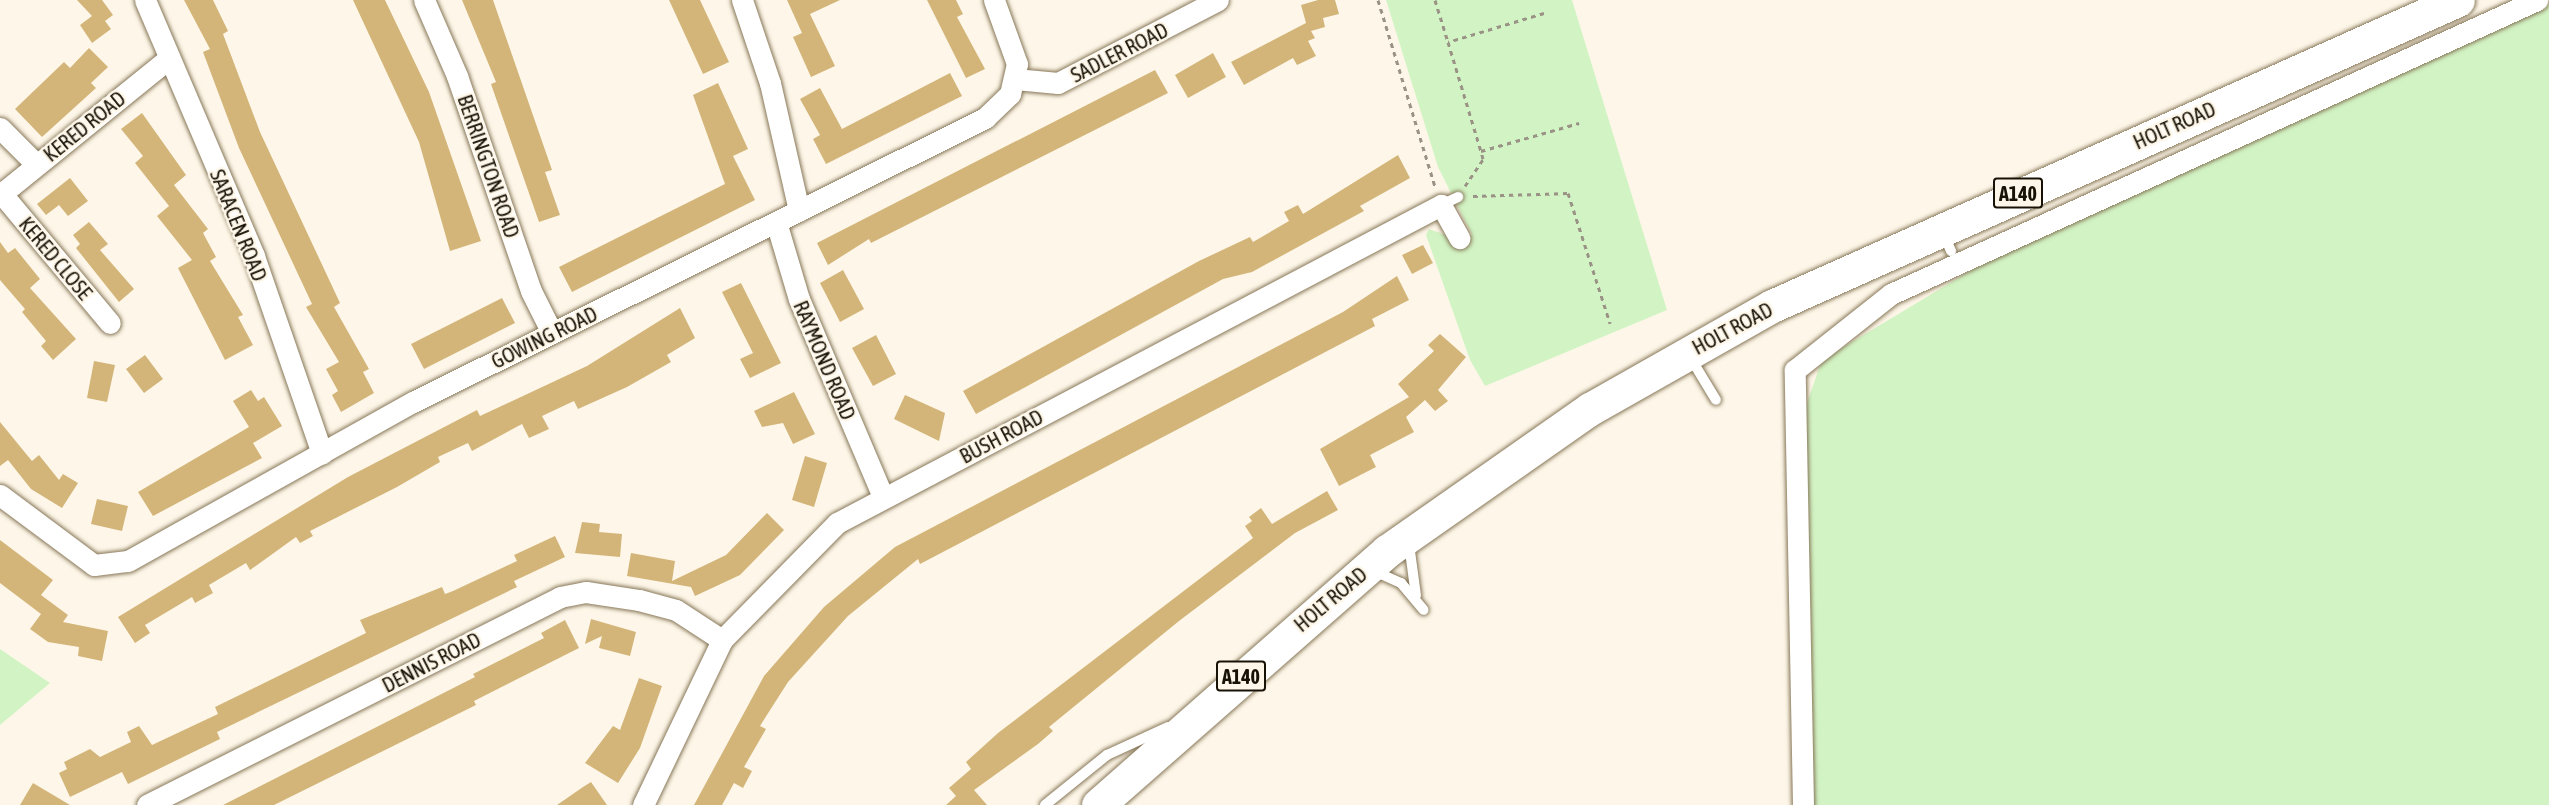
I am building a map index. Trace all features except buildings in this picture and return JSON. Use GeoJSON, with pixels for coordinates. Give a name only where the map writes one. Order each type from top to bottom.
{"type":"FeatureCollection","features":[{"type":"Feature","properties":{"kind":"highway","name":"HOLT ROAD"},"geometry":{"type":"LineString","coordinates":[[1098,805],[1202,711],[1366,569],[1412,532],[1590,409],[1687,352],[1946,239],[2458,0]]}},
{"type":"Feature","properties":{"kind":"street","name":"SARACEN ROAD"},"geometry":{"type":"LineString","coordinates":[[145,0],[254,256],[322,454]]}},
{"type":"Feature","properties":{"kind":"street","name":"BERRINGTON ROAD"},"geometry":{"type":"LineString","coordinates":[[424,0],[457,76],[531,291],[552,333]]}},
{"type":"Feature","properties":{"kind":"street"},"geometry":{"type":"LineString","coordinates":[[742,0],[770,83],[799,211]]}},
{"type":"Feature","properties":{"kind":"street"},"geometry":{"type":"LineString","coordinates":[[994,0],[1012,42],[1015,79]]}},
{"type":"Feature","properties":{"kind":"street","name":"SADLER ROAD"},"geometry":{"type":"LineString","coordinates":[[1015,79],[1058,83],[1218,0]]}},
{"type":"Feature","properties":{"kind":"street"},"geometry":{"type":"LineString","coordinates":[[1803,805],[1795,370],[1891,294],[2538,0]]}},
{"type":"Feature","properties":{"kind":"street","name":"KERED ROAD"},"geometry":{"type":"LineString","coordinates":[[1,194],[169,58]]}},
{"type":"Feature","properties":{"kind":"street","name":"GOWING ROAD"},"geometry":{"type":"LineString","coordinates":[[0,495],[94,565],[109,567],[552,333],[985,118],[1010,94],[1015,79]]}},
{"type":"Feature","properties":{"kind":"street"},"geometry":{"type":"LineString","coordinates":[[0,128],[36,164]]}},
{"type":"Feature","properties":{"kind":"street","name":"KERED CLOSE"},"geometry":{"type":"LineString","coordinates":[[1,194],[110,323]]}},
{"type":"Feature","properties":{"kind":"street"},"geometry":{"type":"LineString","coordinates":[[1449,201],[1459,238]]}},
{"type":"Feature","properties":{"kind":"street","name":"BUSH ROAD"},"geometry":{"type":"LineString","coordinates":[[643,805],[722,640],[822,536],[882,495],[1449,201]]}},
{"type":"Feature","properties":{"kind":"street","name":"RAYMOND ROAD"},"geometry":{"type":"LineString","coordinates":[[776,222],[799,299],[882,495]]}},
{"type":"Feature","properties":{"kind":"street","name":"DENNIS ROAD"},"geometry":{"type":"LineString","coordinates":[[147,805],[560,597],[586,592],[639,600],[676,610],[722,640]]}},
{"type":"Feature","properties":{"kind":"lane"},"geometry":{"type":"LineString","coordinates":[[1687,352],[1716,400]]}},
{"type":"Feature","properties":{"kind":"lane"},"geometry":{"type":"LineString","coordinates":[[1412,532],[1409,572],[1417,600]]}},
{"type":"Feature","properties":{"kind":"lane"},"geometry":{"type":"LineString","coordinates":[[1366,569],[1401,583],[1424,610]]}},
{"type":"Feature","properties":{"kind":"lane"},"geometry":{"type":"LineString","coordinates":[[1045,805],[1107,755],[1202,711]]}},
{"type":"Feature","properties":{"kind":"path"},"geometry":{"type":"LineString","coordinates":[[1378,0],[1449,201]]}},
{"type":"Feature","properties":{"kind":"path"},"geometry":{"type":"LineString","coordinates":[[1435,0],[1483,159],[1449,201]]}},
{"type":"Feature","properties":{"kind":"path"},"geometry":{"type":"LineString","coordinates":[[1448,42],[1544,13]]}},
{"type":"Feature","properties":{"kind":"path"},"geometry":{"type":"LineString","coordinates":[[1481,151],[1579,123]]}},
{"type":"Feature","properties":{"kind":"path"},"geometry":{"type":"LineString","coordinates":[[1449,201],[1568,193],[1610,323]]}},
{"type":"Feature","properties":{"kind":"green space"},"geometry":{"type":"Polygon","coordinates":[[[1386,0],[1572,0],[1667,310],[1485,386],[1470,360],[1426,235],[1429,229],[1446,235],[1453,246],[1472,235],[1438,167],[1386,0]]]}},
{"type":"Feature","properties":{"kind":"green space"},"geometry":{"type":"Polygon","coordinates":[[[2549,5],[2549,805],[1808,805],[1803,414],[1822,360],[1993,257],[2370,81],[2549,5]]]}},
{"type":"Feature","properties":{"kind":"green space"},"geometry":{"type":"Polygon","coordinates":[[[0,649],[50,683],[0,725],[0,649]]]}}]}
